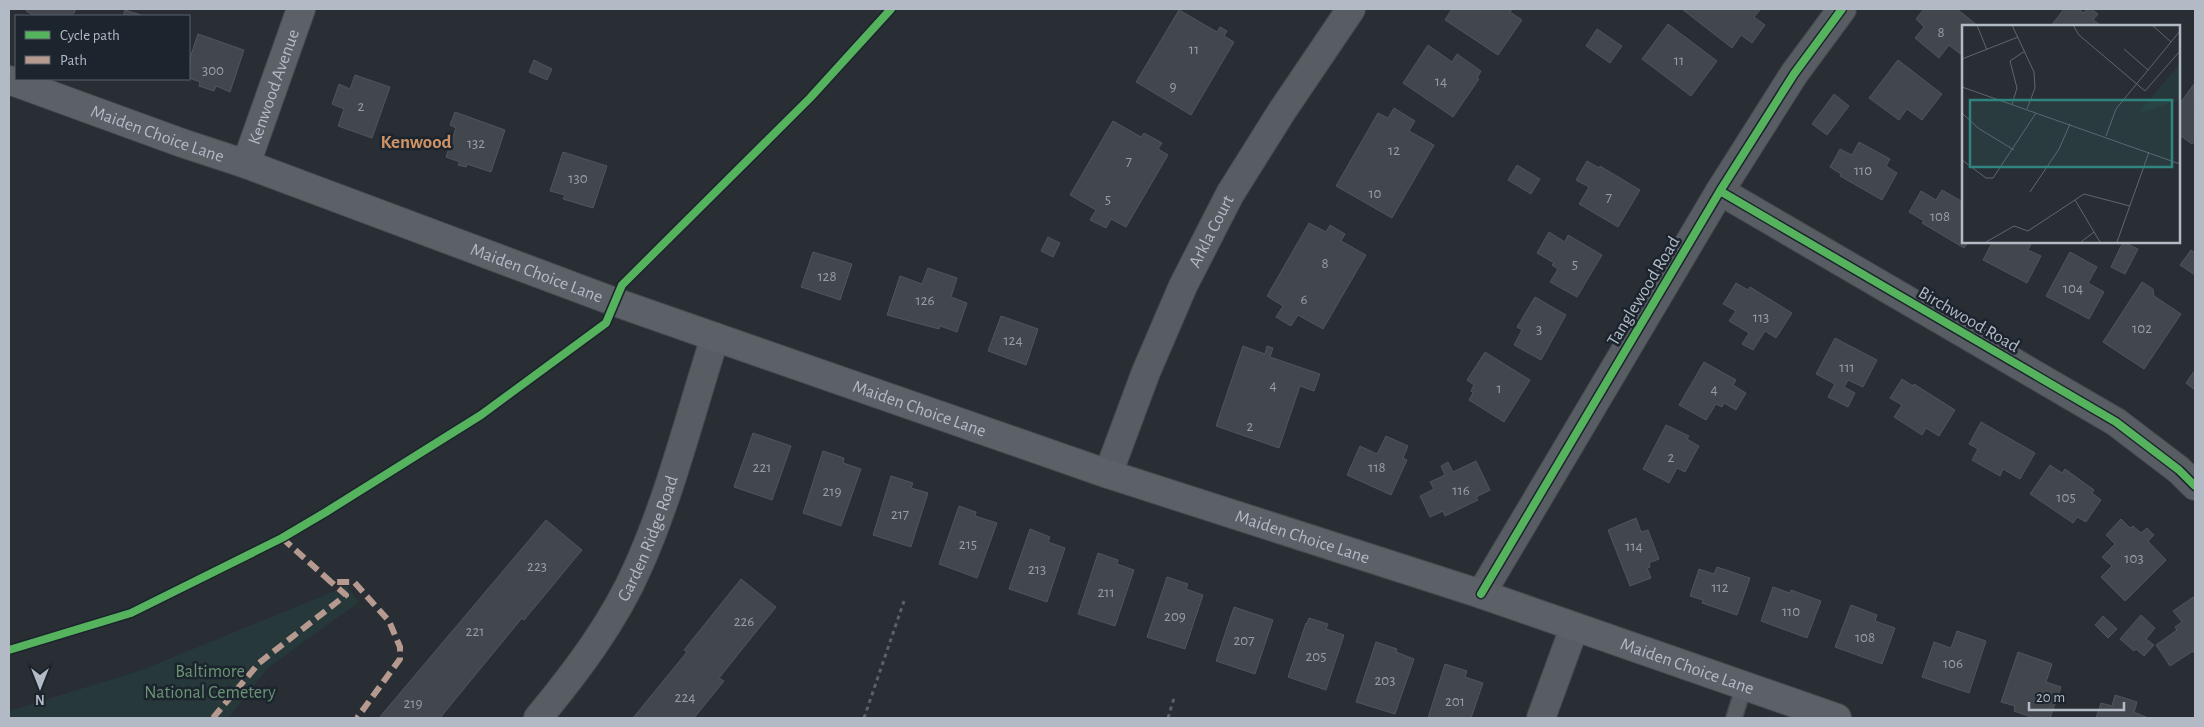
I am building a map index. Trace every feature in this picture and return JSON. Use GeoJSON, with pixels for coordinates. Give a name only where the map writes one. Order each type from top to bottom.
{"type":"FeatureCollection","features":[{"type":"Feature","properties":{"kind":"main road","name":"Kenwood Avenue"},"geometry":{"type":"LineString","coordinates":[[246,164],[301,9]]}},
{"type":"Feature","properties":{"kind":"main road","name":"Maiden Choice Lane"},"geometry":{"type":"LineString","coordinates":[[9,80],[182,143],[246,164],[715,337],[1108,474],[1481,594],[1574,628],[1837,718]]}},
{"type":"Feature","properties":{"kind":"street","name":"Arkla Court"},"geometry":{"type":"LineString","coordinates":[[1108,474],[1146,372],[1172,312],[1230,194],[1282,111],[1351,9]]}},
{"type":"Feature","properties":{"kind":"street","name":"Tanglewood Road"},"geometry":{"type":"LineString","coordinates":[[1481,594],[1720,191],[1794,74],[1842,9]]}},
{"type":"Feature","properties":{"kind":"street","name":"Birchwood Road"},"geometry":{"type":"LineString","coordinates":[[1720,191],[2116,422],[2179,470],[2195,486]]}},
{"type":"Feature","properties":{"kind":"street","name":"Garden Ridge Road"},"geometry":{"type":"LineString","coordinates":[[538,718],[605,629],[638,568],[657,520],[715,337]]}},
{"type":"Feature","properties":{"kind":"street"},"geometry":{"type":"LineString","coordinates":[[1541,718],[1574,628]]}},
{"type":"Feature","properties":{"kind":"lane"},"geometry":{"type":"LineString","coordinates":[[1734,718],[1744,686]]}},
{"type":"Feature","properties":{"kind":"path"},"geometry":{"type":"LineString","coordinates":[[864,718],[904,601]]}},
{"type":"Feature","properties":{"kind":"path"},"geometry":{"type":"LineString","coordinates":[[1168,718],[1174,698]]}},
{"type":"Feature","properties":{"kind":"green space","name":"Baltimore National Cemetery"},"geometry":{"type":"Polygon","coordinates":[[[347,586],[359,602],[268,668],[228,718],[9,718],[9,711],[139,671],[347,586]]]}},
{"type":"Feature","properties":{"kind":"building"},"geometry":{"type":"Polygon","coordinates":[[[27,9],[76,9],[73,15],[33,15],[26,11],[27,9]]]}},
{"type":"Feature","properties":{"kind":"building"},"geometry":{"type":"Polygon","coordinates":[[[1452,9],[1512,9],[1510,12],[1522,20],[1498,55],[1445,20],[1452,9]]]}},
{"type":"Feature","properties":{"kind":"building"},"geometry":{"type":"Polygon","coordinates":[[[1682,9],[1761,9],[1754,17],[1765,25],[1752,43],[1741,35],[1732,48],[1682,9]]]}},
{"type":"Feature","properties":{"kind":"building"},"geometry":{"type":"Polygon","coordinates":[[[1924,9],[1957,9],[1977,25],[1962,25],[1962,55],[1949,45],[1939,58],[1915,38],[1924,27],[1916,19],[1924,9]]]}},
{"type":"Feature","properties":{"kind":"building"},"geometry":{"type":"Polygon","coordinates":[[[2064,9],[2078,9],[2084,13],[2087,9],[2091,9],[2098,14],[2093,20],[2100,25],[2052,25],[2064,9]]]}},
{"type":"Feature","properties":{"kind":"building"},"geometry":{"type":"Polygon","coordinates":[[[125,10],[141,15],[123,15],[125,10]]]}},
{"type":"Feature","properties":{"kind":"building"},"geometry":{"type":"Polygon","coordinates":[[[1179,10],[1217,32],[1220,27],[1227,31],[1224,36],[1234,42],[1191,115],[1136,82],[1179,10]]]}},
{"type":"Feature","properties":{"kind":"building"},"geometry":{"type":"Polygon","coordinates":[[[1668,24],[1717,61],[1691,96],[1642,59],[1668,24]]]}},
{"type":"Feature","properties":{"kind":"building"},"geometry":{"type":"Polygon","coordinates":[[[1597,29],[1622,46],[1610,63],[1586,46],[1597,29]]]}},
{"type":"Feature","properties":{"kind":"building"},"geometry":{"type":"Polygon","coordinates":[[[198,34],[244,50],[230,92],[216,86],[214,91],[199,86],[200,82],[190,78],[190,58],[198,34]]]}},
{"type":"Feature","properties":{"kind":"building"},"geometry":{"type":"Polygon","coordinates":[[[1428,45],[1452,62],[1457,54],[1481,71],[1477,78],[1479,79],[1453,117],[1403,83],[1428,45]]]}},
{"type":"Feature","properties":{"kind":"building"},"geometry":{"type":"Polygon","coordinates":[[[534,60],[552,69],[547,80],[529,72],[534,60]]]}},
{"type":"Feature","properties":{"kind":"building"},"geometry":{"type":"Polygon","coordinates":[[[1898,60],[1942,94],[1922,120],[1907,109],[1899,120],[1869,98],[1898,60]]]}},
{"type":"Feature","properties":{"kind":"building"},"geometry":{"type":"Polygon","coordinates":[[[355,75],[390,87],[372,138],[338,126],[344,109],[332,104],[339,84],[350,89],[355,75]]]}},
{"type":"Feature","properties":{"kind":"building"},"geometry":{"type":"Polygon","coordinates":[[[2194,84],[2195,140],[2192,144],[2179,135],[2179,105],[2194,84]]]}},
{"type":"Feature","properties":{"kind":"building"},"geometry":{"type":"Polygon","coordinates":[[[1834,94],[1849,106],[1827,135],[1812,124],[1834,94]]]}},
{"type":"Feature","properties":{"kind":"building"},"geometry":{"type":"Polygon","coordinates":[[[1394,108],[1415,121],[1409,131],[1434,145],[1392,218],[1336,186],[1378,113],[1388,118],[1394,108]]]}},
{"type":"Feature","properties":{"kind":"building"},"geometry":{"type":"Polygon","coordinates":[[[455,112],[505,130],[491,172],[467,164],[466,167],[458,165],[460,162],[446,157],[456,128],[450,125],[455,112]]]}},
{"type":"Feature","properties":{"kind":"building"},"geometry":{"type":"Polygon","coordinates":[[[1113,121],[1141,137],[1144,133],[1162,143],[1158,149],[1168,155],[1126,227],[1111,219],[1106,228],[1090,220],[1096,210],[1070,195],[1113,121]]]}},
{"type":"Feature","properties":{"kind":"building"},"geometry":{"type":"Polygon","coordinates":[[[1859,142],[1890,159],[1886,166],[1897,173],[1882,200],[1840,176],[1841,174],[1830,167],[1840,149],[1852,155],[1859,142]]]}},
{"type":"Feature","properties":{"kind":"building"},"geometry":{"type":"Polygon","coordinates":[[[563,152],[607,166],[593,208],[563,199],[565,195],[550,191],[563,152]]]}},
{"type":"Feature","properties":{"kind":"building"},"geometry":{"type":"Polygon","coordinates":[[[1587,161],[1599,168],[1600,166],[1640,190],[1618,227],[1579,204],[1589,187],[1576,180],[1587,161]]]}},
{"type":"Feature","properties":{"kind":"building"},"geometry":{"type":"Polygon","coordinates":[[[1517,165],[1540,179],[1531,194],[1508,180],[1517,165]]]}},
{"type":"Feature","properties":{"kind":"building"},"geometry":{"type":"Polygon","coordinates":[[[1942,190],[1962,201],[1962,242],[1968,242],[1964,248],[1922,223],[1924,221],[1909,212],[1921,191],[1936,200],[1942,190]]]}},
{"type":"Feature","properties":{"kind":"building"},"geometry":{"type":"Polygon","coordinates":[[[1309,223],[1326,232],[1330,225],[1345,234],[1341,241],[1366,255],[1323,329],[1298,315],[1291,326],[1276,317],[1283,306],[1267,296],[1309,223]]]}},
{"type":"Feature","properties":{"kind":"building"},"geometry":{"type":"Polygon","coordinates":[[[1549,232],[1565,242],[1568,235],[1602,255],[1577,297],[1550,282],[1558,269],[1552,265],[1554,263],[1537,253],[1549,232]]]}},
{"type":"Feature","properties":{"kind":"building"},"geometry":{"type":"Polygon","coordinates":[[[1048,237],[1060,243],[1053,257],[1041,251],[1048,237]]]}},
{"type":"Feature","properties":{"kind":"building"},"geometry":{"type":"Polygon","coordinates":[[[1992,242],[2032,242],[2028,250],[2041,256],[2027,283],[1983,260],[1992,242]]]}},
{"type":"Feature","properties":{"kind":"building"},"geometry":{"type":"Polygon","coordinates":[[[2123,242],[2138,249],[2125,274],[2111,267],[2123,242]]]}},
{"type":"Feature","properties":{"kind":"building"},"geometry":{"type":"Polygon","coordinates":[[[2191,250],[2195,253],[2195,275],[2180,265],[2191,250]]]}},
{"type":"Feature","properties":{"kind":"building"},"geometry":{"type":"Polygon","coordinates":[[[813,252],[852,264],[840,300],[801,287],[813,252]]]}},
{"type":"Feature","properties":{"kind":"building"},"geometry":{"type":"Polygon","coordinates":[[[2070,252],[2097,267],[2088,283],[2104,292],[2089,319],[2046,296],[2070,252]]]}},
{"type":"Feature","properties":{"kind":"building"},"geometry":{"type":"Polygon","coordinates":[[[928,268],[957,278],[951,297],[967,303],[957,332],[940,326],[939,329],[887,315],[900,276],[922,284],[928,268]]]}},
{"type":"Feature","properties":{"kind":"building"},"geometry":{"type":"Polygon","coordinates":[[[2142,282],[2153,289],[2154,296],[2181,314],[2144,369],[2103,342],[2142,282]]]}},
{"type":"Feature","properties":{"kind":"building"},"geometry":{"type":"Polygon","coordinates":[[[1736,283],[1748,290],[1750,287],[1792,313],[1776,338],[1765,331],[1753,350],[1742,344],[1749,333],[1729,321],[1736,311],[1723,304],[1736,283]]]}},
{"type":"Feature","properties":{"kind":"building"},"geometry":{"type":"Polygon","coordinates":[[[1535,297],[1566,315],[1541,360],[1514,345],[1522,330],[1517,327],[1535,297]]]}},
{"type":"Feature","properties":{"kind":"building"},"geometry":{"type":"Polygon","coordinates":[[[1001,316],[1038,329],[1026,365],[988,351],[1001,316]]]}},
{"type":"Feature","properties":{"kind":"building"},"geometry":{"type":"Polygon","coordinates":[[[1835,338],[1877,360],[1863,387],[1848,380],[1844,387],[1855,393],[1848,407],[1828,397],[1835,384],[1816,374],[1835,338]]]}},
{"type":"Feature","properties":{"kind":"building"},"geometry":{"type":"Polygon","coordinates":[[[1243,346],[1265,354],[1267,346],[1273,348],[1270,357],[1320,374],[1314,391],[1300,386],[1279,448],[1216,426],[1243,346]]]}},
{"type":"Feature","properties":{"kind":"building"},"geometry":{"type":"Polygon","coordinates":[[[1485,352],[1530,380],[1504,422],[1469,400],[1473,393],[1471,391],[1474,385],[1467,380],[1485,352]]]}},
{"type":"Feature","properties":{"kind":"building"},"geometry":{"type":"Polygon","coordinates":[[[1704,362],[1736,380],[1733,385],[1746,393],[1736,410],[1724,403],[1722,407],[1716,404],[1706,420],[1679,405],[1704,362]]]}},
{"type":"Feature","properties":{"kind":"building"},"geometry":{"type":"Polygon","coordinates":[[[2195,370],[2195,390],[2186,383],[2195,370]]]}},
{"type":"Feature","properties":{"kind":"building"},"geometry":{"type":"Polygon","coordinates":[[[1902,379],[1913,386],[1914,384],[1955,410],[1939,436],[1926,428],[1922,435],[1894,417],[1902,405],[1890,398],[1902,379]]]}},
{"type":"Feature","properties":{"kind":"building"},"geometry":{"type":"Polygon","coordinates":[[[1981,422],[2035,453],[2020,479],[2003,469],[2000,476],[1972,460],[1978,449],[1969,444],[1981,422]]]}},
{"type":"Feature","properties":{"kind":"building"},"geometry":{"type":"Polygon","coordinates":[[[1666,425],[1689,436],[1687,439],[1699,446],[1685,472],[1677,468],[1669,483],[1643,469],[1666,425]]]}},
{"type":"Feature","properties":{"kind":"building"},"geometry":{"type":"Polygon","coordinates":[[[753,433],[791,446],[772,500],[734,487],[753,433]]]}},
{"type":"Feature","properties":{"kind":"building"},"geometry":{"type":"Polygon","coordinates":[[[1386,436],[1408,446],[1403,458],[1407,460],[1391,495],[1347,475],[1360,446],[1377,454],[1386,436]]]}},
{"type":"Feature","properties":{"kind":"building"},"geometry":{"type":"Polygon","coordinates":[[[823,451],[844,458],[843,463],[861,469],[841,526],[803,513],[823,451]]]}},
{"type":"Feature","properties":{"kind":"building"},"geometry":{"type":"Polygon","coordinates":[[[1476,461],[1490,490],[1476,497],[1478,500],[1445,516],[1443,511],[1430,517],[1420,496],[1434,489],[1430,482],[1445,475],[1441,466],[1448,462],[1453,472],[1476,461]]]}},
{"type":"Feature","properties":{"kind":"building"},"geometry":{"type":"Polygon","coordinates":[[[2050,465],[2062,473],[2065,469],[2094,490],[2092,493],[2101,500],[2086,522],[2077,517],[2073,523],[2030,494],[2050,465]]]}},
{"type":"Feature","properties":{"kind":"building"},"geometry":{"type":"Polygon","coordinates":[[[891,476],[913,483],[911,488],[928,493],[911,547],[873,535],[891,476]]]}},
{"type":"Feature","properties":{"kind":"building"},"geometry":{"type":"Polygon","coordinates":[[[959,506],[976,512],[975,516],[997,523],[977,578],[939,564],[959,506]]]}},
{"type":"Feature","properties":{"kind":"building"},"geometry":{"type":"Polygon","coordinates":[[[1636,518],[1641,532],[1648,530],[1659,559],[1649,563],[1650,567],[1647,568],[1651,578],[1630,586],[1608,530],[1636,518]]]}},
{"type":"Feature","properties":{"kind":"building"},"geometry":{"type":"Polygon","coordinates":[[[2121,519],[2130,528],[2133,526],[2141,533],[2147,528],[2154,535],[2148,541],[2166,560],[2125,601],[2101,577],[2112,566],[2102,557],[2115,544],[2106,535],[2121,519]]]}},
{"type":"Feature","properties":{"kind":"building"},"geometry":{"type":"Polygon","coordinates":[[[546,520],[582,550],[524,620],[522,618],[440,718],[379,718],[546,520]]]}},
{"type":"Feature","properties":{"kind":"building"},"geometry":{"type":"Polygon","coordinates":[[[1030,529],[1050,537],[1048,542],[1065,548],[1047,602],[1009,589],[1030,529]]]}},
{"type":"Feature","properties":{"kind":"building"},"geometry":{"type":"Polygon","coordinates":[[[1098,553],[1118,560],[1117,564],[1134,570],[1115,626],[1078,614],[1098,553]]]}},
{"type":"Feature","properties":{"kind":"building"},"geometry":{"type":"Polygon","coordinates":[[[1717,567],[1750,578],[1737,615],[1702,603],[1703,600],[1690,596],[1699,569],[1714,574],[1717,567]]]}},
{"type":"Feature","properties":{"kind":"building"},"geometry":{"type":"Polygon","coordinates":[[[1167,577],[1188,584],[1186,589],[1203,595],[1185,649],[1147,637],[1167,577]]]}},
{"type":"Feature","properties":{"kind":"building"},"geometry":{"type":"Polygon","coordinates":[[[741,579],[776,607],[719,678],[724,681],[694,718],[633,718],[687,652],[684,650],[741,579]]]}},
{"type":"Feature","properties":{"kind":"building"},"geometry":{"type":"Polygon","coordinates":[[[1773,587],[1790,593],[1791,590],[1821,601],[1807,638],[1761,621],[1773,587]]]}},
{"type":"Feature","properties":{"kind":"building"},"geometry":{"type":"Polygon","coordinates":[[[2195,596],[2195,655],[2193,651],[2170,666],[2156,645],[2177,630],[2175,627],[2182,622],[2173,611],[2195,596]]]}},
{"type":"Feature","properties":{"kind":"building"},"geometry":{"type":"Polygon","coordinates":[[[1851,605],[1877,615],[1875,621],[1895,628],[1882,664],[1835,647],[1851,605]]]}},
{"type":"Feature","properties":{"kind":"building"},"geometry":{"type":"Polygon","coordinates":[[[1234,607],[1273,620],[1255,674],[1216,661],[1234,607]]]}},
{"type":"Feature","properties":{"kind":"building"},"geometry":{"type":"Polygon","coordinates":[[[2141,615],[2155,628],[2146,639],[2154,645],[2144,656],[2136,649],[2134,651],[2120,639],[2141,615]]]}},
{"type":"Feature","properties":{"kind":"building"},"geometry":{"type":"Polygon","coordinates":[[[2103,616],[2117,629],[2108,638],[2095,625],[2103,616]]]}},
{"type":"Feature","properties":{"kind":"building"},"geometry":{"type":"Polygon","coordinates":[[[1309,618],[1328,624],[1326,629],[1344,635],[1326,690],[1288,677],[1309,618]]]}},
{"type":"Feature","properties":{"kind":"building"},"geometry":{"type":"Polygon","coordinates":[[[1957,631],[1986,641],[1969,693],[1922,677],[1934,642],[1951,648],[1957,631]]]}},
{"type":"Feature","properties":{"kind":"building"},"geometry":{"type":"Polygon","coordinates":[[[1376,642],[1397,649],[1396,652],[1414,659],[1395,714],[1356,702],[1376,642]]]}},
{"type":"Feature","properties":{"kind":"building"},"geometry":{"type":"Polygon","coordinates":[[[2018,652],[2052,664],[2046,682],[2061,687],[2050,718],[2034,718],[2014,711],[2015,706],[2001,702],[2018,652]]]}},
{"type":"Feature","properties":{"kind":"building"},"geometry":{"type":"Polygon","coordinates":[[[1445,664],[1467,671],[1465,677],[1483,683],[1471,718],[1428,718],[1445,664]]]}},
{"type":"Feature","properties":{"kind":"building"},"geometry":{"type":"Polygon","coordinates":[[[2115,695],[2137,702],[2134,712],[2148,718],[2096,718],[2101,703],[2112,706],[2115,695]]]}},
{"type":"Feature","properties":{"kind":"marked path"},"geometry":{"type":"LineString","coordinates":[[282,538],[331,582],[354,582],[389,621],[400,647],[400,659],[357,718]]}},
{"type":"Feature","properties":{"kind":"marked path"},"geometry":{"type":"LineString","coordinates":[[213,718],[259,663],[346,595],[331,582]]}},
{"type":"Feature","properties":{"kind":"cycle path"},"geometry":{"type":"LineString","coordinates":[[9,650],[131,613],[282,538],[481,415],[606,323],[622,285],[810,98],[891,9]]}},
{"type":"Feature","properties":{"kind":"cycle path"},"geometry":{"type":"LineString","coordinates":[[1481,594],[1720,191],[1794,74],[1842,9]]}},
{"type":"Feature","properties":{"kind":"cycle path"},"geometry":{"type":"LineString","coordinates":[[1720,191],[2116,422],[2179,470],[2195,486]]}},
{"type":"Feature","properties":{"kind":"district","name":"Kenwood"},"geometry":{"type":"Point","coordinates":[416,141]}}]}
